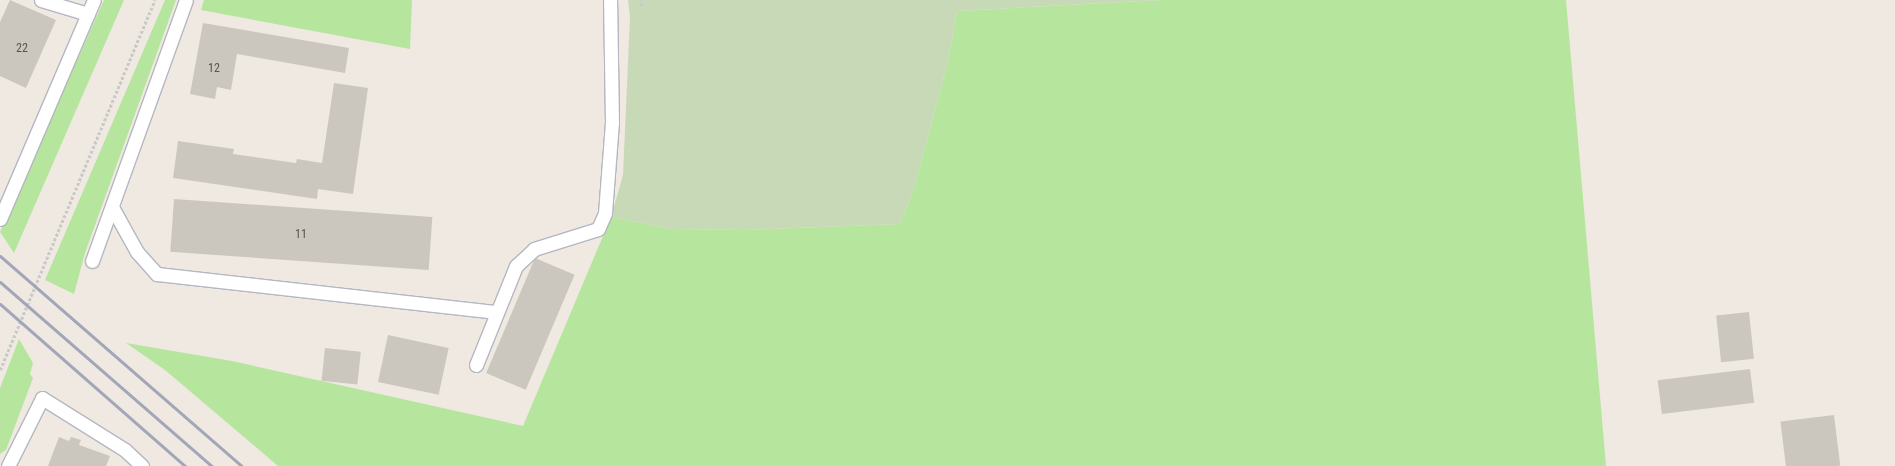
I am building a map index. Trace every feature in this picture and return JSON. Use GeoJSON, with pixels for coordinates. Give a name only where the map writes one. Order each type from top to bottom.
{"type":"FeatureCollection","features":[{"type":"Feature","properties":{"kind":"lane"},"geometry":{"type":"LineString","coordinates":[[41,0],[88,14]]}},
{"type":"Feature","properties":{"kind":"lane"},"geometry":{"type":"LineString","coordinates":[[0,219],[94,0]]}},
{"type":"Feature","properties":{"kind":"lane"},"geometry":{"type":"LineString","coordinates":[[92,260],[186,0]]}},
{"type":"Feature","properties":{"kind":"lane"},"geometry":{"type":"LineString","coordinates":[[476,365],[496,312],[516,266],[534,249],[598,229],[605,213],[612,123],[610,0]]}},
{"type":"Feature","properties":{"kind":"lane"},"geometry":{"type":"LineString","coordinates":[[112,206],[137,252],[157,274],[496,312]]}},
{"type":"Feature","properties":{"kind":"lane"},"geometry":{"type":"LineString","coordinates":[[8,466],[42,398],[125,450],[142,466]]}},
{"type":"Feature","properties":{"kind":"path"},"geometry":{"type":"LineString","coordinates":[[0,370],[155,0]]}},
{"type":"Feature","properties":{"kind":"path"},"geometry":{"type":"LineString","coordinates":[[641,0],[641,6]]}},
{"type":"Feature","properties":{"kind":"green space"},"geometry":{"type":"Polygon","coordinates":[[[104,0],[124,0],[14,253],[0,232],[104,0]]]}},
{"type":"Feature","properties":{"kind":"green space"},"geometry":{"type":"Polygon","coordinates":[[[165,0],[176,0],[85,253],[74,294],[45,280],[165,0]]]}},
{"type":"Feature","properties":{"kind":"green space"},"geometry":{"type":"Polygon","coordinates":[[[204,0],[412,0],[410,49],[201,10],[204,0]]]}},
{"type":"Feature","properties":{"kind":"green space"},"geometry":{"type":"Polygon","coordinates":[[[628,0],[1161,0],[957,11],[948,62],[913,192],[900,224],[745,230],[671,229],[611,217],[623,175],[630,17],[628,0]]]}},
{"type":"Feature","properties":{"kind":"green space"},"geometry":{"type":"Polygon","coordinates":[[[1161,0],[1566,0],[1606,466],[278,466],[165,370],[126,343],[232,361],[523,426],[611,217],[671,229],[745,230],[900,224],[913,192],[948,62],[957,11],[1161,0]]]}},
{"type":"Feature","properties":{"kind":"green space"},"geometry":{"type":"Polygon","coordinates":[[[19,339],[33,363],[30,374],[33,378],[6,450],[0,454],[0,388],[19,339]]]}},
{"type":"Feature","properties":{"kind":"building"},"geometry":{"type":"Polygon","coordinates":[[[10,0],[56,20],[26,88],[0,76],[0,22],[10,0]]]}},
{"type":"Feature","properties":{"kind":"building"},"geometry":{"type":"Polygon","coordinates":[[[203,23],[349,48],[345,73],[237,54],[231,90],[217,87],[215,99],[190,94],[203,23]]]}},
{"type":"Feature","properties":{"kind":"building"},"geometry":{"type":"Polygon","coordinates":[[[334,83],[368,88],[353,194],[318,189],[317,199],[173,178],[178,141],[234,149],[233,154],[296,163],[297,159],[322,163],[334,83]]]}},
{"type":"Feature","properties":{"kind":"building"},"geometry":{"type":"Polygon","coordinates":[[[174,199],[432,217],[429,270],[170,252],[174,199]]]}},
{"type":"Feature","properties":{"kind":"building"},"geometry":{"type":"Polygon","coordinates":[[[535,258],[575,275],[526,390],[486,373],[535,258]]]}},
{"type":"Feature","properties":{"kind":"building"},"geometry":{"type":"Polygon","coordinates":[[[1749,312],[1754,359],[1721,362],[1716,315],[1749,312]]]}},
{"type":"Feature","properties":{"kind":"building"},"geometry":{"type":"Polygon","coordinates":[[[388,335],[449,348],[439,395],[378,382],[388,335]]]}},
{"type":"Feature","properties":{"kind":"building"},"geometry":{"type":"Polygon","coordinates":[[[325,348],[361,352],[357,385],[322,381],[325,348]]]}},
{"type":"Feature","properties":{"kind":"building"},"geometry":{"type":"Polygon","coordinates":[[[1750,369],[1754,403],[1662,414],[1658,380],[1750,369]]]}},
{"type":"Feature","properties":{"kind":"building"},"geometry":{"type":"Polygon","coordinates":[[[1834,415],[1840,466],[1786,466],[1780,422],[1834,415]]]}},
{"type":"Feature","properties":{"kind":"building"},"geometry":{"type":"Polygon","coordinates":[[[59,437],[69,441],[71,437],[81,440],[79,445],[110,456],[106,466],[48,466],[59,437]]]}},
{"type":"Feature","properties":{"kind":"railway"},"geometry":{"type":"LineString","coordinates":[[0,256],[242,466]]}},
{"type":"Feature","properties":{"kind":"railway"},"geometry":{"type":"LineString","coordinates":[[0,282],[212,466]]}},
{"type":"Feature","properties":{"kind":"railway"},"geometry":{"type":"LineString","coordinates":[[0,304],[185,466]]}}]}
